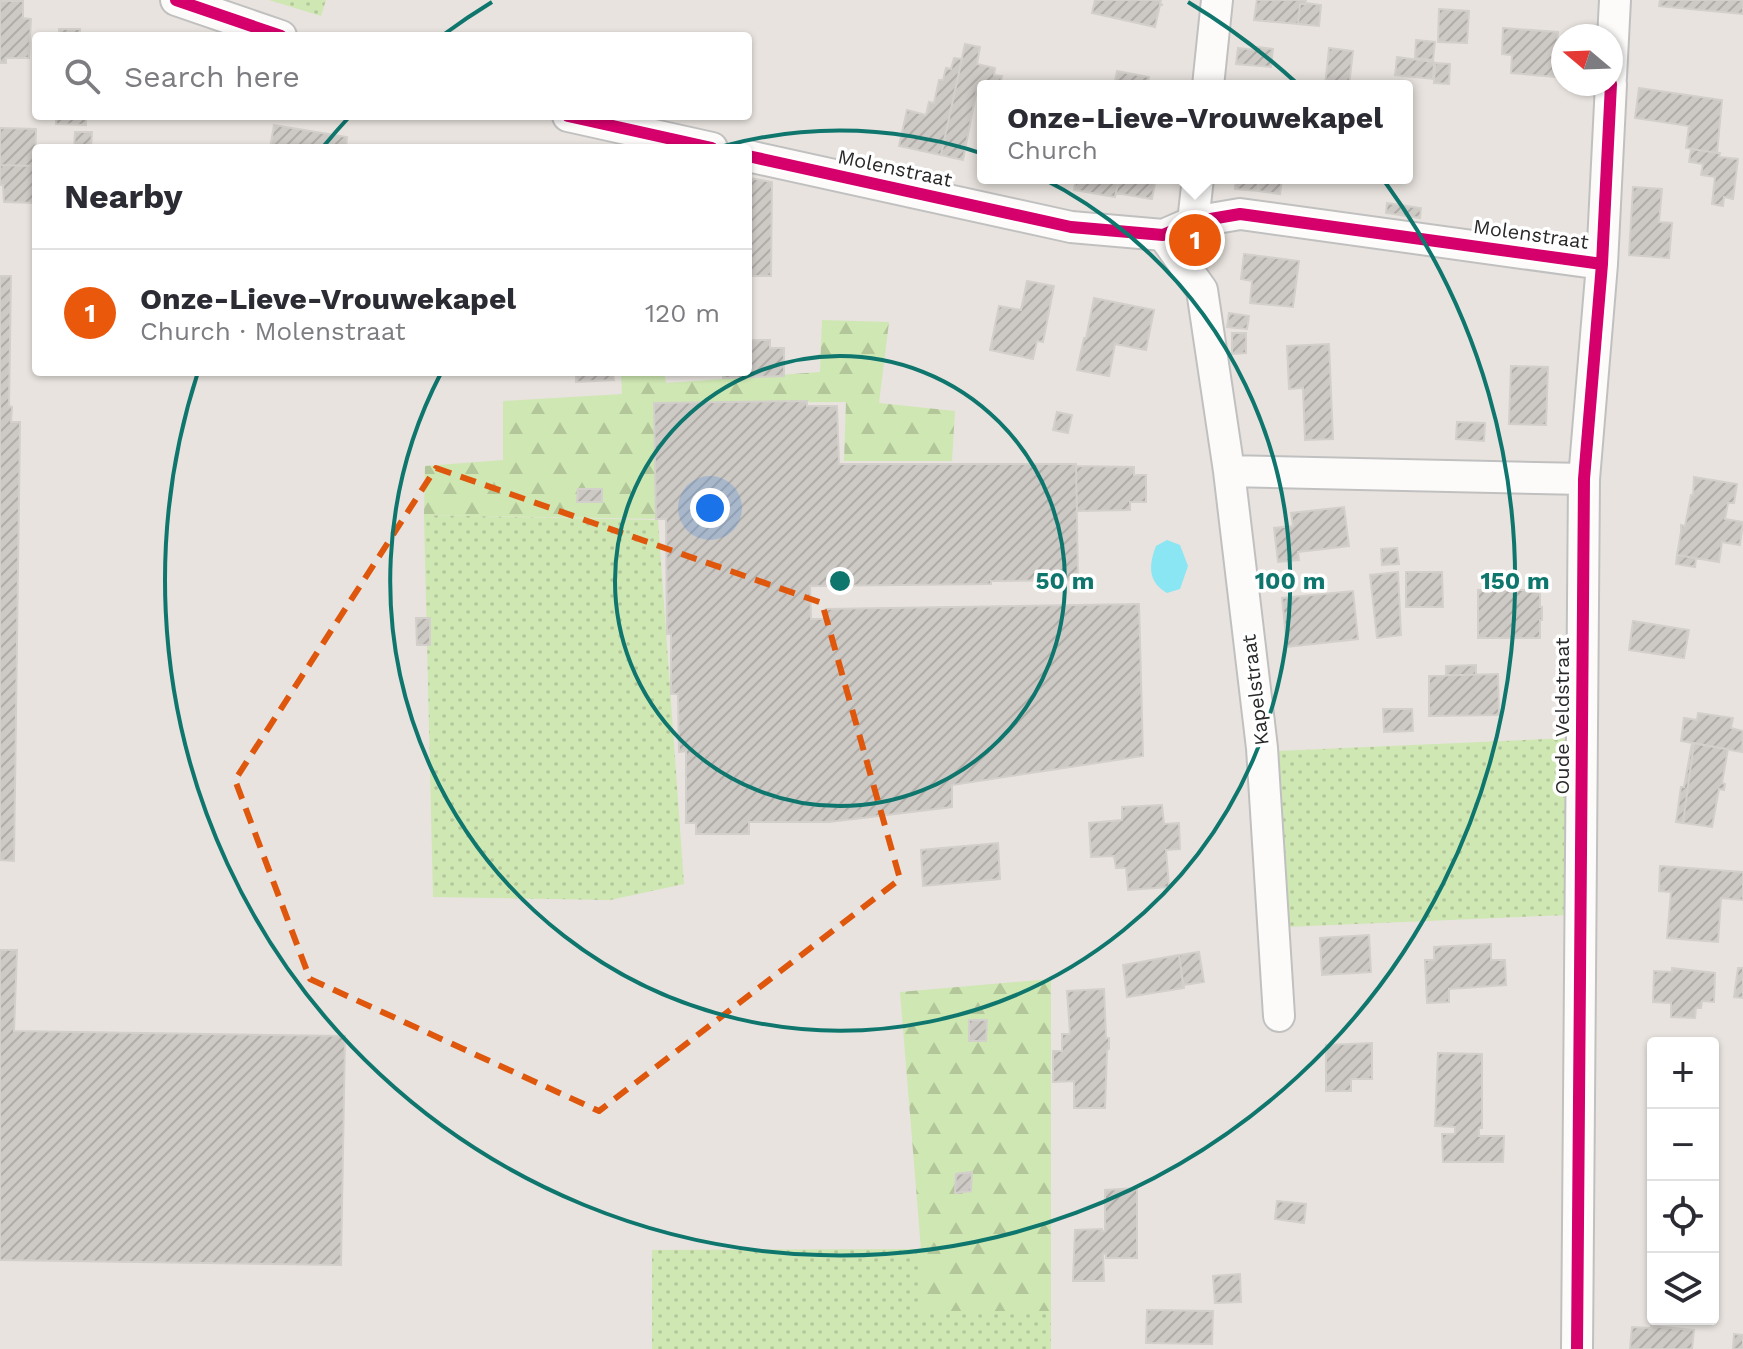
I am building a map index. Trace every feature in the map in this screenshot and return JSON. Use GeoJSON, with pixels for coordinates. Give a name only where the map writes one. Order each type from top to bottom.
{"type":"FeatureCollection","features":[{"type":"Feature","properties":{"kind":"street"},"geometry":{"type":"LineString","coordinates":[[176,0],[269,32]]}},
{"type":"Feature","properties":{"kind":"street"},"geometry":{"type":"LineString","coordinates":[[1209,80],[1217,0]]}},
{"type":"Feature","properties":{"kind":"street"},"geometry":{"type":"LineString","coordinates":[[1614,24],[1615,0]]}},
{"type":"Feature","properties":{"kind":"street","name":"Oude Veldstraat"},"geometry":{"type":"LineString","coordinates":[[1577,1349],[1584,479],[1602,264],[1610,96]]}},
{"type":"Feature","properties":{"kind":"street"},"geometry":{"type":"LineString","coordinates":[[586,120],[694,144]]}},
{"type":"Feature","properties":{"kind":"street","name":"Molenstraat"},"geometry":{"type":"LineString","coordinates":[[752,157],[1071,227],[1163,235],[1193,222],[1240,214],[1602,264]]}},
{"type":"Feature","properties":{"kind":"street"},"geometry":{"type":"LineString","coordinates":[[1193,222],[1197,184]]}},
{"type":"Feature","properties":{"kind":"street","name":"Kapelstraat"},"geometry":{"type":"LineString","coordinates":[[1163,235],[1202,290],[1229,471],[1262,748],[1279,1016]]}},
{"type":"Feature","properties":{"kind":"street"},"geometry":{"type":"LineString","coordinates":[[1229,471],[1584,479]]}},
{"type":"Feature","properties":{"kind":"highlighted area"},"geometry":{"type":"Polygon","coordinates":[[[436,468],[822,603],[900,879],[599,1111],[310,979],[235,780],[436,468]]]}},
{"type":"Feature","properties":{"kind":"green space"},"geometry":{"type":"Polygon","coordinates":[[[269,0],[326,0],[321,16],[269,0]]]}},
{"type":"Feature","properties":{"kind":"green space"},"geometry":{"type":"Polygon","coordinates":[[[822,320],[889,322],[879,403],[955,411],[952,461],[844,461],[846,402],[662,403],[663,519],[424,515],[425,466],[503,460],[503,401],[622,394],[621,376],[665,376],[666,383],[820,372],[822,320]]]}},
{"type":"Feature","properties":{"kind":"green space"},"geometry":{"type":"Polygon","coordinates":[[[424,515],[658,520],[684,884],[610,900],[433,897],[424,515]]]}},
{"type":"Feature","properties":{"kind":"green space"},"geometry":{"type":"Polygon","coordinates":[[[1570,738],[1568,915],[1286,927],[1277,751],[1570,738]]]}},
{"type":"Feature","properties":{"kind":"green space"},"geometry":{"type":"Polygon","coordinates":[[[1051,979],[1051,1311],[921,1311],[921,1249],[900,992],[1051,979]]]}},
{"type":"Feature","properties":{"kind":"green space"},"geometry":{"type":"Polygon","coordinates":[[[921,1249],[922,1311],[1051,1311],[1051,1349],[652,1349],[652,1250],[921,1249]]]}},
{"type":"Feature","properties":{"kind":"water"},"geometry":{"type":"Polygon","coordinates":[[[1167,540],[1180,545],[1188,566],[1180,589],[1167,593],[1156,584],[1151,566],[1156,546],[1167,540]]]}},
{"type":"Feature","properties":{"kind":"building"},"geometry":{"type":"Polygon","coordinates":[[[1095,0],[1161,0],[1160,4],[1163,5],[1160,5],[1155,27],[1092,13],[1095,0]]]}},
{"type":"Feature","properties":{"kind":"building"},"geometry":{"type":"Polygon","coordinates":[[[1257,0],[1306,0],[1305,4],[1300,4],[1298,24],[1254,20],[1257,0]]]}},
{"type":"Feature","properties":{"kind":"building"},"geometry":{"type":"Polygon","coordinates":[[[1660,0],[1743,0],[1743,14],[1659,6],[1660,0]]]}},
{"type":"Feature","properties":{"kind":"building"},"geometry":{"type":"Polygon","coordinates":[[[0,1],[23,1],[23,18],[31,19],[29,58],[6,58],[6,63],[0,63],[0,1]]]}},
{"type":"Feature","properties":{"kind":"building"},"geometry":{"type":"Polygon","coordinates":[[[1300,4],[1321,5],[1319,26],[1298,24],[1300,4]]]}},
{"type":"Feature","properties":{"kind":"building"},"geometry":{"type":"Polygon","coordinates":[[[1439,9],[1469,11],[1467,43],[1438,42],[1439,9]]]}},
{"type":"Feature","properties":{"kind":"building"},"geometry":{"type":"Polygon","coordinates":[[[1503,28],[1551,31],[1551,77],[1511,73],[1512,55],[1502,54],[1503,28]]]}},
{"type":"Feature","properties":{"kind":"building"},"geometry":{"type":"Polygon","coordinates":[[[59,29],[80,29],[80,32],[59,32],[59,29]]]}},
{"type":"Feature","properties":{"kind":"building"},"geometry":{"type":"Polygon","coordinates":[[[1416,40],[1435,42],[1433,60],[1415,58],[1416,40]]]}},
{"type":"Feature","properties":{"kind":"building"},"geometry":{"type":"Polygon","coordinates":[[[965,44],[980,47],[977,64],[995,68],[994,75],[1002,76],[1001,80],[977,80],[963,160],[941,155],[965,44]]]}},
{"type":"Feature","properties":{"kind":"building"},"geometry":{"type":"Polygon","coordinates":[[[1257,47],[1273,49],[1271,67],[1236,64],[1238,48],[1257,50],[1257,47]]]}},
{"type":"Feature","properties":{"kind":"building"},"geometry":{"type":"Polygon","coordinates":[[[1329,48],[1353,51],[1350,80],[1326,80],[1329,48]]]}},
{"type":"Feature","properties":{"kind":"building"},"geometry":{"type":"Polygon","coordinates":[[[1397,57],[1434,62],[1433,79],[1395,75],[1397,57]]]}},
{"type":"Feature","properties":{"kind":"building"},"geometry":{"type":"Polygon","coordinates":[[[954,58],[962,59],[941,155],[899,146],[907,110],[926,115],[929,102],[934,103],[939,80],[943,80],[946,68],[951,69],[954,58]]]}},
{"type":"Feature","properties":{"kind":"building"},"geometry":{"type":"Polygon","coordinates":[[[1435,63],[1450,64],[1449,84],[1434,83],[1435,63]]]}},
{"type":"Feature","properties":{"kind":"building"},"geometry":{"type":"Polygon","coordinates":[[[1117,71],[1149,77],[1148,80],[1115,80],[1117,71]]]}},
{"type":"Feature","properties":{"kind":"building"},"geometry":{"type":"Polygon","coordinates":[[[1639,88],[1722,100],[1717,153],[1686,148],[1689,126],[1635,118],[1639,88]]]}},
{"type":"Feature","properties":{"kind":"building"},"geometry":{"type":"Polygon","coordinates":[[[56,120],[86,120],[86,125],[56,124],[56,120]]]}},
{"type":"Feature","properties":{"kind":"building"},"geometry":{"type":"Polygon","coordinates":[[[274,125],[347,137],[346,144],[271,144],[274,125]]]}},
{"type":"Feature","properties":{"kind":"building"},"geometry":{"type":"Polygon","coordinates":[[[0,128],[36,129],[32,166],[0,165],[0,128]]]}},
{"type":"Feature","properties":{"kind":"building"},"geometry":{"type":"Polygon","coordinates":[[[75,132],[92,132],[91,144],[74,144],[75,132]]]}},
{"type":"Feature","properties":{"kind":"building"},"geometry":{"type":"Polygon","coordinates":[[[1691,149],[1738,159],[1733,199],[1724,197],[1723,206],[1712,204],[1715,177],[1701,175],[1703,164],[1689,162],[1691,149]]]}},
{"type":"Feature","properties":{"kind":"building"},"geometry":{"type":"Polygon","coordinates":[[[0,165],[32,166],[32,203],[4,202],[3,185],[0,185],[0,165]]]}},
{"type":"Feature","properties":{"kind":"building"},"geometry":{"type":"Polygon","coordinates":[[[752,179],[772,182],[771,276],[752,276],[752,179]]]}},
{"type":"Feature","properties":{"kind":"building"},"geometry":{"type":"Polygon","coordinates":[[[1075,184],[1118,184],[1115,197],[1074,190],[1075,184]]]}},
{"type":"Feature","properties":{"kind":"building"},"geometry":{"type":"Polygon","coordinates":[[[1118,184],[1155,184],[1152,199],[1116,193],[1118,184]]]}},
{"type":"Feature","properties":{"kind":"building"},"geometry":{"type":"Polygon","coordinates":[[[1235,184],[1259,184],[1258,191],[1235,189],[1235,184]]]}},
{"type":"Feature","properties":{"kind":"building"},"geometry":{"type":"Polygon","coordinates":[[[1259,184],[1281,184],[1280,194],[1258,191],[1259,184]]]}},
{"type":"Feature","properties":{"kind":"building"},"geometry":{"type":"Polygon","coordinates":[[[1633,187],[1662,189],[1659,222],[1672,223],[1669,258],[1629,255],[1633,187]]]}},
{"type":"Feature","properties":{"kind":"building"},"geometry":{"type":"Polygon","coordinates":[[[1387,203],[1421,208],[1420,218],[1386,213],[1387,203]]]}},
{"type":"Feature","properties":{"kind":"building"},"geometry":{"type":"Polygon","coordinates":[[[1244,254],[1299,261],[1293,307],[1250,303],[1252,281],[1241,279],[1244,254]]]}},
{"type":"Feature","properties":{"kind":"building"},"geometry":{"type":"Polygon","coordinates":[[[0,276],[11,276],[9,406],[12,407],[11,422],[20,422],[14,861],[0,860],[0,276]]]}},
{"type":"Feature","properties":{"kind":"building"},"geometry":{"type":"Polygon","coordinates":[[[1027,281],[1054,286],[1043,342],[1037,341],[1033,359],[990,350],[999,306],[1021,310],[1027,281]]]}},
{"type":"Feature","properties":{"kind":"building"},"geometry":{"type":"Polygon","coordinates":[[[1094,298],[1154,310],[1146,350],[1115,344],[1109,376],[1077,370],[1094,298]]]}},
{"type":"Feature","properties":{"kind":"building"},"geometry":{"type":"Polygon","coordinates":[[[1229,313],[1249,316],[1247,329],[1227,327],[1229,313]]]}},
{"type":"Feature","properties":{"kind":"building"},"geometry":{"type":"Polygon","coordinates":[[[1232,333],[1246,333],[1246,353],[1232,354],[1232,333]]]}},
{"type":"Feature","properties":{"kind":"building"},"geometry":{"type":"Polygon","coordinates":[[[752,340],[770,340],[770,348],[784,348],[784,376],[723,378],[752,376],[752,340]]]}},
{"type":"Feature","properties":{"kind":"building"},"geometry":{"type":"Polygon","coordinates":[[[1329,344],[1333,439],[1305,440],[1303,388],[1289,389],[1287,346],[1329,344]]]}},
{"type":"Feature","properties":{"kind":"building"},"geometry":{"type":"Polygon","coordinates":[[[1511,366],[1548,367],[1546,425],[1509,424],[1511,366]]]}},
{"type":"Feature","properties":{"kind":"building"},"geometry":{"type":"Polygon","coordinates":[[[576,376],[614,376],[614,380],[576,382],[576,376]]]}},
{"type":"Feature","properties":{"kind":"building"},"geometry":{"type":"Polygon","coordinates":[[[807,401],[807,406],[837,406],[839,464],[1076,464],[1078,580],[810,586],[811,619],[827,619],[826,609],[1139,604],[1143,756],[952,785],[952,807],[829,822],[749,822],[749,834],[696,834],[696,823],[686,823],[686,751],[679,752],[678,694],[671,694],[666,519],[656,519],[654,403],[807,401]]]}},
{"type":"Feature","properties":{"kind":"building"},"geometry":{"type":"Polygon","coordinates":[[[1057,412],[1072,415],[1068,433],[1053,430],[1057,412]]]}},
{"type":"Feature","properties":{"kind":"building"},"geometry":{"type":"Polygon","coordinates":[[[1457,422],[1485,423],[1484,441],[1456,439],[1457,422]]]}},
{"type":"Feature","properties":{"kind":"building"},"geometry":{"type":"Polygon","coordinates":[[[1076,466],[1134,467],[1134,475],[1146,475],[1146,502],[1130,502],[1130,510],[1077,511],[1076,466]]]}},
{"type":"Feature","properties":{"kind":"building"},"geometry":{"type":"Polygon","coordinates":[[[1694,477],[1737,484],[1734,503],[1728,503],[1725,519],[1743,522],[1740,545],[1722,542],[1719,562],[1677,555],[1681,525],[1685,526],[1693,495],[1694,477]]]}},
{"type":"Feature","properties":{"kind":"building"},"geometry":{"type":"Polygon","coordinates":[[[578,489],[602,489],[602,502],[577,502],[578,489]]]}},
{"type":"Feature","properties":{"kind":"building"},"geometry":{"type":"Polygon","coordinates":[[[1344,507],[1349,546],[1298,552],[1299,560],[1278,562],[1274,528],[1293,526],[1291,513],[1344,507]]]}},
{"type":"Feature","properties":{"kind":"building"},"geometry":{"type":"Polygon","coordinates":[[[1397,548],[1399,564],[1382,565],[1381,549],[1397,548]]]}},
{"type":"Feature","properties":{"kind":"building"},"geometry":{"type":"Polygon","coordinates":[[[1677,555],[1696,558],[1695,567],[1676,564],[1677,555]]]}},
{"type":"Feature","properties":{"kind":"building"},"geometry":{"type":"Polygon","coordinates":[[[1398,572],[1401,635],[1377,638],[1370,575],[1398,572]]]}},
{"type":"Feature","properties":{"kind":"building"},"geometry":{"type":"Polygon","coordinates":[[[1406,572],[1442,572],[1443,607],[1406,607],[1406,572]]]}},
{"type":"Feature","properties":{"kind":"building"},"geometry":{"type":"Polygon","coordinates":[[[1478,590],[1540,590],[1540,638],[1478,638],[1478,590]]]}},
{"type":"Feature","properties":{"kind":"building"},"geometry":{"type":"Polygon","coordinates":[[[1353,591],[1358,639],[1287,647],[1282,598],[1353,591]]]}},
{"type":"Feature","properties":{"kind":"building"},"geometry":{"type":"Polygon","coordinates":[[[416,618],[430,618],[430,645],[417,645],[416,618]]]}},
{"type":"Feature","properties":{"kind":"building"},"geometry":{"type":"Polygon","coordinates":[[[1633,621],[1689,630],[1684,658],[1629,650],[1633,621]]]}},
{"type":"Feature","properties":{"kind":"building"},"geometry":{"type":"Polygon","coordinates":[[[1476,665],[1476,675],[1446,675],[1446,666],[1476,665]]]}},
{"type":"Feature","properties":{"kind":"building"},"geometry":{"type":"Polygon","coordinates":[[[1498,674],[1499,715],[1429,716],[1429,676],[1498,674]]]}},
{"type":"Feature","properties":{"kind":"building"},"geometry":{"type":"Polygon","coordinates":[[[1383,709],[1412,709],[1413,731],[1384,732],[1383,709]]]}},
{"type":"Feature","properties":{"kind":"building"},"geometry":{"type":"Polygon","coordinates":[[[1698,713],[1733,718],[1731,728],[1743,731],[1742,752],[1681,741],[1684,718],[1697,720],[1698,713]]]}},
{"type":"Feature","properties":{"kind":"building"},"geometry":{"type":"Polygon","coordinates":[[[1692,743],[1683,823],[1676,822],[1681,787],[1684,787],[1692,743]]]}},
{"type":"Feature","properties":{"kind":"building"},"geometry":{"type":"Polygon","coordinates":[[[1694,743],[1728,749],[1722,783],[1725,784],[1724,790],[1719,789],[1712,827],[1683,823],[1694,743]]]}},
{"type":"Feature","properties":{"kind":"building"},"geometry":{"type":"Polygon","coordinates":[[[1162,805],[1164,824],[1179,823],[1180,849],[1166,850],[1169,887],[1128,890],[1126,868],[1116,868],[1114,856],[1091,857],[1089,823],[1122,820],[1122,807],[1162,805]]]}},
{"type":"Feature","properties":{"kind":"building"},"geometry":{"type":"Polygon","coordinates":[[[998,843],[1000,879],[923,886],[921,850],[998,843]]]}},
{"type":"Feature","properties":{"kind":"building"},"geometry":{"type":"Polygon","coordinates":[[[1660,866],[1743,872],[1743,900],[1721,898],[1718,942],[1667,938],[1671,892],[1659,891],[1660,866]]]}},
{"type":"Feature","properties":{"kind":"building"},"geometry":{"type":"Polygon","coordinates":[[[1369,935],[1371,972],[1322,975],[1320,938],[1369,935]]]}},
{"type":"Feature","properties":{"kind":"building"},"geometry":{"type":"Polygon","coordinates":[[[1491,944],[1491,960],[1505,960],[1506,985],[1449,989],[1449,1002],[1427,1003],[1425,960],[1434,960],[1434,947],[1491,944]]]}},
{"type":"Feature","properties":{"kind":"building"},"geometry":{"type":"Polygon","coordinates":[[[0,950],[17,950],[14,1031],[345,1036],[341,1265],[0,1260],[0,950]]]}},
{"type":"Feature","properties":{"kind":"building"},"geometry":{"type":"Polygon","coordinates":[[[1199,952],[1204,982],[1183,985],[1179,955],[1199,952]]]}},
{"type":"Feature","properties":{"kind":"building"},"geometry":{"type":"Polygon","coordinates":[[[1179,955],[1184,988],[1127,997],[1123,965],[1179,955]]]}},
{"type":"Feature","properties":{"kind":"building"},"geometry":{"type":"Polygon","coordinates":[[[1672,968],[1715,973],[1714,1002],[1702,1001],[1701,1008],[1696,1008],[1695,1018],[1671,1017],[1671,1003],[1653,1002],[1654,971],[1672,972],[1672,968]]]}},
{"type":"Feature","properties":{"kind":"building"},"geometry":{"type":"Polygon","coordinates":[[[1738,968],[1743,968],[1743,998],[1734,997],[1738,968]]]}},
{"type":"Feature","properties":{"kind":"building"},"geometry":{"type":"Polygon","coordinates":[[[1104,989],[1106,1038],[1109,1038],[1105,1108],[1074,1108],[1074,1081],[1053,1082],[1053,1051],[1062,1051],[1062,1034],[1070,1034],[1067,991],[1104,989]]]}},
{"type":"Feature","properties":{"kind":"building"},"geometry":{"type":"Polygon","coordinates":[[[969,1020],[987,1020],[986,1041],[969,1041],[969,1020]]]}},
{"type":"Feature","properties":{"kind":"building"},"geometry":{"type":"Polygon","coordinates":[[[1372,1043],[1372,1079],[1351,1079],[1351,1091],[1326,1091],[1326,1045],[1372,1043]]]}},
{"type":"Feature","properties":{"kind":"building"},"geometry":{"type":"Polygon","coordinates":[[[1438,1053],[1482,1054],[1482,1128],[1479,1128],[1479,1136],[1504,1136],[1503,1162],[1443,1162],[1442,1134],[1455,1134],[1455,1127],[1435,1126],[1438,1053]]]}},
{"type":"Feature","properties":{"kind":"building"},"geometry":{"type":"Polygon","coordinates":[[[972,1172],[971,1191],[955,1193],[956,1174],[972,1172]]]}},
{"type":"Feature","properties":{"kind":"building"},"geometry":{"type":"Polygon","coordinates":[[[1137,1188],[1137,1258],[1106,1258],[1103,1254],[1104,1281],[1073,1281],[1075,1230],[1105,1231],[1105,1190],[1137,1188]]]}},
{"type":"Feature","properties":{"kind":"building"},"geometry":{"type":"Polygon","coordinates":[[[1277,1201],[1306,1204],[1304,1223],[1275,1219],[1277,1201]]]}},
{"type":"Feature","properties":{"kind":"building"},"geometry":{"type":"Polygon","coordinates":[[[1240,1274],[1241,1302],[1215,1303],[1213,1276],[1240,1274]]]}},
{"type":"Feature","properties":{"kind":"building"},"geometry":{"type":"Polygon","coordinates":[[[1147,1310],[1213,1311],[1212,1344],[1146,1343],[1147,1310]]]}},
{"type":"Feature","properties":{"kind":"building"},"geometry":{"type":"Polygon","coordinates":[[[1632,1327],[1694,1330],[1692,1349],[1630,1349],[1632,1327]]]}},
{"type":"Feature","properties":{"kind":"building"},"geometry":{"type":"Polygon","coordinates":[[[1734,1334],[1743,1335],[1743,1349],[1733,1349],[1734,1334]]]}},
{"type":"Feature","properties":{"kind":"cycle path"},"geometry":{"type":"LineString","coordinates":[[176,0],[269,32]]}},
{"type":"Feature","properties":{"kind":"cycle path"},"geometry":{"type":"LineString","coordinates":[[1577,1349],[1584,479],[1602,264],[1610,96]]}},
{"type":"Feature","properties":{"kind":"cycle path"},"geometry":{"type":"LineString","coordinates":[[586,120],[694,144]]}},
{"type":"Feature","properties":{"kind":"cycle path"},"geometry":{"type":"LineString","coordinates":[[752,157],[1071,227],[1163,235],[1193,222],[1240,214],[1602,264]]}},
{"type":"Feature","properties":{"kind":"place","name":"Onze-Lieve-Vrouwekapel"},"geometry":{"type":"Point","coordinates":[1195,240]}}]}
